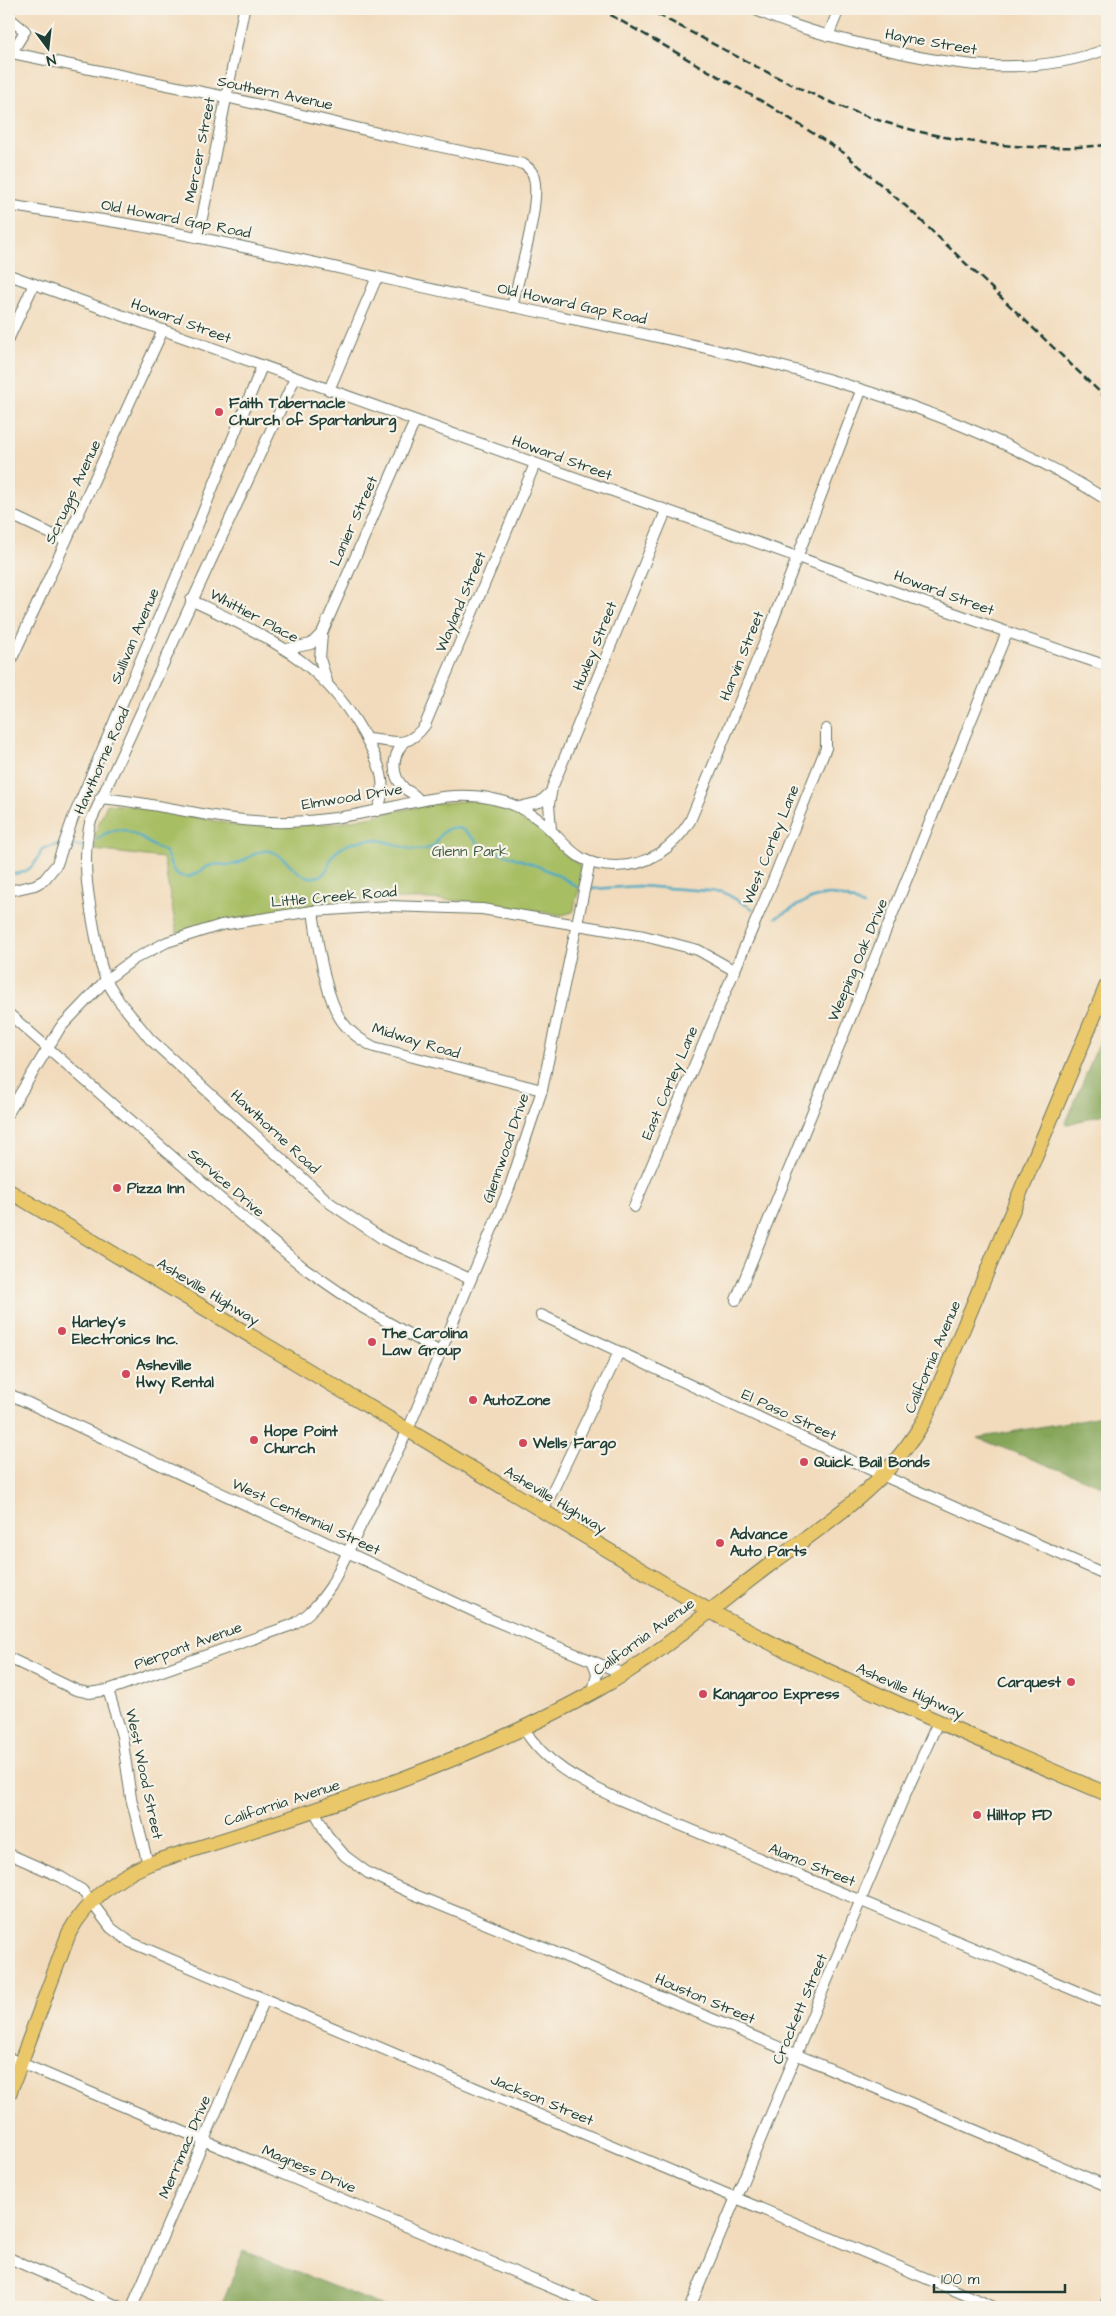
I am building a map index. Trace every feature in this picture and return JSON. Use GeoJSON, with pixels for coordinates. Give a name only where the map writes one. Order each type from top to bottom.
{"type":"FeatureCollection","features":[{"type":"Feature","properties":{"kind":"main road","name":"California Avenue"},"geometry":{"type":"LineString","coordinates":[[9,2094],[15,2061],[69,1933],[79,1914],[120,1878],[148,1864],[406,1778],[523,1727],[593,1692],[624,1674],[850,1505],[884,1476],[914,1438],[926,1417],[1107,985]]}},
{"type":"Feature","properties":{"kind":"main road","name":"Asheville Highway"},"geometry":{"type":"LineString","coordinates":[[9,1191],[408,1432],[708,1610],[768,1643],[938,1722],[1107,1794]]}},
{"type":"Feature","properties":{"kind":"street","name":"Mercer Street"},"geometry":{"type":"LineString","coordinates":[[198,238],[244,9]]}},
{"type":"Feature","properties":{"kind":"street","name":"Hayne Street"},"geometry":{"type":"LineString","coordinates":[[754,9],[790,25],[828,36],[945,63],[982,67],[1035,66],[1070,60],[1107,49]]}},
{"type":"Feature","properties":{"kind":"street"},"geometry":{"type":"LineString","coordinates":[[828,36],[839,9]]}},
{"type":"Feature","properties":{"kind":"street"},"geometry":{"type":"LineString","coordinates":[[9,18],[25,31],[10,56]]}},
{"type":"Feature","properties":{"kind":"street","name":"Southern Avenue"},"geometry":{"type":"LineString","coordinates":[[10,56],[226,97],[399,138],[519,162],[529,169],[534,178],[535,200],[512,307]]}},
{"type":"Feature","properties":{"kind":"street","name":"Old Howard Gap Road"},"geometry":{"type":"LineString","coordinates":[[9,205],[110,220],[198,238],[684,344],[861,391],[937,416],[1003,442],[1051,466],[1107,500]]}},
{"type":"Feature","properties":{"kind":"street","name":"Howard Street"},"geometry":{"type":"LineString","coordinates":[[9,275],[666,511],[1107,666]]}},
{"type":"Feature","properties":{"kind":"street"},"geometry":{"type":"LineString","coordinates":[[329,390],[377,277]]}},
{"type":"Feature","properties":{"kind":"street"},"geometry":{"type":"LineString","coordinates":[[9,338],[34,284]]}},
{"type":"Feature","properties":{"kind":"street","name":"Scruggs Avenue"},"geometry":{"type":"LineString","coordinates":[[9,665],[163,330]]}},
{"type":"Feature","properties":{"kind":"street","name":"Sullivan Avenue"},"geometry":{"type":"LineString","coordinates":[[9,891],[35,885],[44,880],[57,864],[73,818],[171,590],[262,366]]}},
{"type":"Feature","properties":{"kind":"street","name":"Hawthorne Road"},"geometry":{"type":"LineString","coordinates":[[295,378],[191,600],[90,823],[85,855],[101,965],[106,980],[118,1001],[154,1043],[330,1203],[383,1240],[470,1279]]}},
{"type":"Feature","properties":{"kind":"street","name":"Harvin Street"},"geometry":{"type":"LineString","coordinates":[[590,862],[615,866],[641,862],[664,851],[683,832],[690,821],[798,557],[861,391]]}},
{"type":"Feature","properties":{"kind":"street","name":"Lanier Street"},"geometry":{"type":"LineString","coordinates":[[328,684],[320,659],[322,633],[415,421]]}},
{"type":"Feature","properties":{"kind":"street","name":"Wayland Street"},"geometry":{"type":"LineString","coordinates":[[403,743],[425,725],[535,464]]}},
{"type":"Feature","properties":{"kind":"street","name":"Huxley Street"},"geometry":{"type":"LineString","coordinates":[[551,830],[551,792],[666,511]]}},
{"type":"Feature","properties":{"kind":"street"},"geometry":{"type":"LineString","coordinates":[[9,514],[66,541]]}},
{"type":"Feature","properties":{"kind":"street","name":"Whittier Place"},"geometry":{"type":"LineString","coordinates":[[191,600],[287,649],[328,684],[350,711],[366,739],[384,782],[384,792],[377,811]]}},
{"type":"Feature","properties":{"kind":"street","name":"Weeping Oak Drive"},"geometry":{"type":"LineString","coordinates":[[736,1300],[1007,632]]}},
{"type":"Feature","properties":{"kind":"street"},"geometry":{"type":"LineString","coordinates":[[287,649],[311,644],[322,633]]}},
{"type":"Feature","properties":{"kind":"street","name":"West Corley Lane"},"geometry":{"type":"LineString","coordinates":[[735,971],[826,748],[826,729]]}},
{"type":"Feature","properties":{"kind":"street"},"geometry":{"type":"LineString","coordinates":[[366,739],[403,743],[395,761],[396,775],[404,788],[417,796],[419,801]]}},
{"type":"Feature","properties":{"kind":"street"},"geometry":{"type":"LineString","coordinates":[[519,808],[540,802],[551,792]]}},
{"type":"Feature","properties":{"kind":"street","name":"Elmwood Drive"},"geometry":{"type":"LineString","coordinates":[[100,798],[140,802],[206,816],[261,822],[311,821],[377,811],[446,796],[474,796],[499,800],[519,808],[538,819],[551,830],[571,852],[590,862]]}},
{"type":"Feature","properties":{"kind":"street","name":"Glennwood Drive"},"geometry":{"type":"LineString","coordinates":[[408,1432],[510,1186],[542,1090],[590,862]]}},
{"type":"Feature","properties":{"kind":"street","name":"Little Creek Road"},"geometry":{"type":"LineString","coordinates":[[9,1112],[47,1046],[74,1011],[106,980],[150,950],[185,935],[236,922],[313,911],[388,906],[451,907],[513,913],[576,926],[644,936],[698,950],[735,971]]}},
{"type":"Feature","properties":{"kind":"street","name":"Midway Road"},"geometry":{"type":"LineString","coordinates":[[313,911],[320,954],[334,1007],[350,1031],[362,1040],[383,1050],[542,1090]]}},
{"type":"Feature","properties":{"kind":"street","name":"East Corley Lane"},"geometry":{"type":"LineString","coordinates":[[634,1207],[735,971]]}},
{"type":"Feature","properties":{"kind":"street","name":"Service Drive"},"geometry":{"type":"LineString","coordinates":[[9,1014],[221,1199],[303,1267],[358,1304],[440,1352]]}},
{"type":"Feature","properties":{"kind":"street","name":"El Paso Street"},"geometry":{"type":"LineString","coordinates":[[541,1315],[884,1476],[1107,1575]]}},
{"type":"Feature","properties":{"kind":"street"},"geometry":{"type":"LineString","coordinates":[[543,1511],[619,1352]]}},
{"type":"Feature","properties":{"kind":"street","name":"West Centennial Street"},"geometry":{"type":"LineString","coordinates":[[9,1394],[488,1618],[624,1674]]}},
{"type":"Feature","properties":{"kind":"street","name":"Pierpont Avenue"},"geometry":{"type":"LineString","coordinates":[[9,1658],[76,1690],[89,1693],[108,1690],[302,1619],[320,1603],[331,1586],[408,1432]]}},
{"type":"Feature","properties":{"kind":"street"},"geometry":{"type":"LineString","coordinates":[[593,1662],[597,1673],[593,1692]]}},
{"type":"Feature","properties":{"kind":"street","name":"West Wood Street"},"geometry":{"type":"LineString","coordinates":[[108,1690],[122,1736],[131,1798],[148,1864]]}},
{"type":"Feature","properties":{"kind":"street","name":"Crockett Street"},"geometry":{"type":"LineString","coordinates":[[690,2307],[938,1722]]}},
{"type":"Feature","properties":{"kind":"street","name":"Alamo Street"},"geometry":{"type":"LineString","coordinates":[[523,1727],[545,1757],[590,1786],[731,1848],[1107,2004]]}},
{"type":"Feature","properties":{"kind":"street","name":"Houston Street"},"geometry":{"type":"LineString","coordinates":[[314,1810],[335,1846],[345,1856],[368,1872],[413,1894],[1107,2186]]}},
{"type":"Feature","properties":{"kind":"street"},"geometry":{"type":"LineString","coordinates":[[9,1854],[61,1877],[82,1890],[92,1901]]}},
{"type":"Feature","properties":{"kind":"street","name":"Jackson Street"},"geometry":{"type":"LineString","coordinates":[[92,1901],[112,1928],[130,1942],[994,2307]]}},
{"type":"Feature","properties":{"kind":"street","name":"Merrimac Drive"},"geometry":{"type":"LineString","coordinates":[[132,2307],[265,1999]]}},
{"type":"Feature","properties":{"kind":"street","name":"Magness Drive"},"geometry":{"type":"LineString","coordinates":[[15,2061],[597,2307]]}},
{"type":"Feature","properties":{"kind":"street"},"geometry":{"type":"LineString","coordinates":[[9,2258],[120,2307]]}},
{"type":"Feature","properties":{"kind":"street"},"geometry":{"type":"LineString","coordinates":[[1104,2307],[1107,2300]]}},
{"type":"Feature","properties":{"kind":"green space","name":"Glenn Park"},"geometry":{"type":"Polygon","coordinates":[[[473,800],[513,809],[533,821],[549,835],[561,852],[578,863],[583,874],[573,912],[562,915],[460,901],[394,899],[280,912],[218,923],[177,933],[163,858],[95,850],[96,830],[107,804],[154,808],[239,826],[292,826],[338,823],[432,804],[473,800]]]}},
{"type":"Feature","properties":{"kind":"green space"},"geometry":{"type":"Polygon","coordinates":[[[1107,1023],[1107,1113],[1065,1125],[1107,1023]]]}},
{"type":"Feature","properties":{"kind":"green space"},"geometry":{"type":"Polygon","coordinates":[[[1107,1415],[1107,1488],[977,1438],[1107,1415]]]}},
{"type":"Feature","properties":{"kind":"green space"},"geometry":{"type":"Polygon","coordinates":[[[243,2251],[386,2307],[221,2307],[243,2251]]]}},
{"type":"Feature","properties":{"kind":"waterway"},"geometry":{"type":"LineString","coordinates":[[98,839],[113,831],[126,830],[165,852],[175,873],[186,877],[212,865],[236,864],[256,853],[265,851],[276,853],[303,875],[315,877],[324,873],[335,853],[342,847],[350,844],[362,840],[375,840],[410,849],[427,849],[435,845],[440,835],[446,830],[457,828],[465,831],[485,848],[543,868],[577,887]]}},
{"type":"Feature","properties":{"kind":"waterway"},"geometry":{"type":"LineString","coordinates":[[9,874],[26,871],[37,860],[42,849],[60,844]]}},
{"type":"Feature","properties":{"kind":"waterway"},"geometry":{"type":"LineString","coordinates":[[72,846],[82,846]]}},
{"type":"Feature","properties":{"kind":"waterway"},"geometry":{"type":"LineString","coordinates":[[591,889],[639,886],[723,892],[753,909]]}},
{"type":"Feature","properties":{"kind":"waterway"},"geometry":{"type":"LineString","coordinates":[[775,918],[808,900],[828,895],[850,899],[863,906]]}},
{"type":"Feature","properties":{"kind":"railway"},"geometry":{"type":"LineString","coordinates":[[600,9],[770,106],[844,153],[908,208],[1107,399]]}},
{"type":"Feature","properties":{"kind":"railway"},"geometry":{"type":"LineString","coordinates":[[647,9],[796,86],[847,109],[878,120],[942,137],[1008,146],[1074,147],[1107,145]]}},
{"type":"Feature","properties":{"kind":"place","name":"Faith Tabernacle Church of Spartanburg"},"geometry":{"type":"Point","coordinates":[219,412]}},
{"type":"Feature","properties":{"kind":"place","name":"Pizza Inn"},"geometry":{"type":"Point","coordinates":[117,1188]}},
{"type":"Feature","properties":{"kind":"place","name":"Harley's Electronics Inc."},"geometry":{"type":"Point","coordinates":[62,1331]}},
{"type":"Feature","properties":{"kind":"place","name":"The Carolina Law Group"},"geometry":{"type":"Point","coordinates":[372,1342]}},
{"type":"Feature","properties":{"kind":"place","name":"Asheville Hwy Rental"},"geometry":{"type":"Point","coordinates":[126,1374]}},
{"type":"Feature","properties":{"kind":"place","name":"AutoZone"},"geometry":{"type":"Point","coordinates":[473,1400]}},
{"type":"Feature","properties":{"kind":"place","name":"Hope Point Church"},"geometry":{"type":"Point","coordinates":[254,1440]}},
{"type":"Feature","properties":{"kind":"place","name":"Wells Fargo"},"geometry":{"type":"Point","coordinates":[523,1443]}},
{"type":"Feature","properties":{"kind":"place","name":"Quick Bail Bonds"},"geometry":{"type":"Point","coordinates":[804,1462]}},
{"type":"Feature","properties":{"kind":"place","name":"Advance Auto Parts"},"geometry":{"type":"Point","coordinates":[720,1543]}},
{"type":"Feature","properties":{"kind":"place","name":"Carquest"},"geometry":{"type":"Point","coordinates":[1071,1682]}},
{"type":"Feature","properties":{"kind":"place","name":"Kangaroo Express"},"geometry":{"type":"Point","coordinates":[703,1694]}},
{"type":"Feature","properties":{"kind":"place","name":"Hilltop FD"},"geometry":{"type":"Point","coordinates":[977,1815]}}]}
